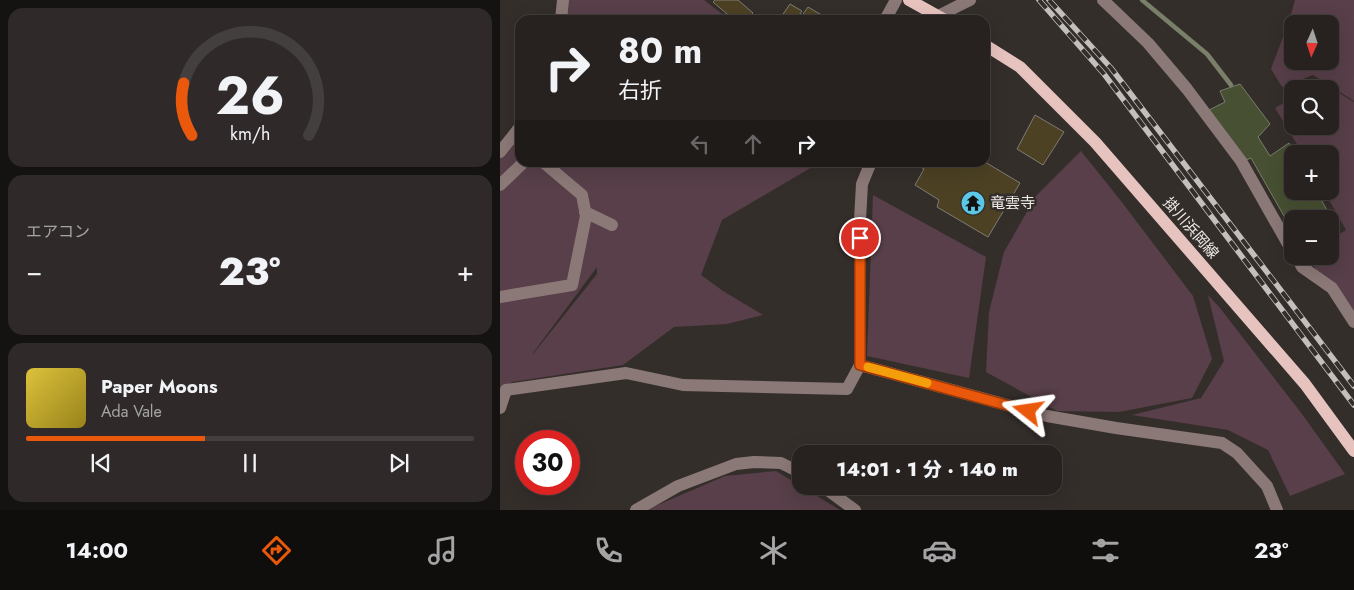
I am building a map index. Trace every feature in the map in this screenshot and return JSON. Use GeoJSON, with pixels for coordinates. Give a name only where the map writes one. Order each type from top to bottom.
{"type":"FeatureCollection","features":[{"type":"Feature","properties":{"kind":"main road"},"geometry":{"type":"LineString","coordinates":[[909,0],[936,15]]}},
{"type":"Feature","properties":{"kind":"main road","name":"掛川浜岡線"},"geometry":{"type":"LineString","coordinates":[[990,48],[1020,67],[1095,142],[1305,384],[1354,452]]}},
{"type":"Feature","properties":{"kind":"street"},"geometry":{"type":"LineString","coordinates":[[562,15],[563,0]]}},
{"type":"Feature","properties":{"kind":"street"},"geometry":{"type":"LineString","coordinates":[[888,15],[896,0]]}},
{"type":"Feature","properties":{"kind":"street"},"geometry":{"type":"LineString","coordinates":[[946,15],[970,0]]}},
{"type":"Feature","properties":{"kind":"street"},"geometry":{"type":"LineString","coordinates":[[1104,0],[1148,43],[1187,89],[1241,161],[1284,237]]}},
{"type":"Feature","properties":{"kind":"street"},"geometry":{"type":"LineString","coordinates":[[500,152],[515,133]]}},
{"type":"Feature","properties":{"kind":"street"},"geometry":{"type":"LineString","coordinates":[[500,185],[519,167]]}},
{"type":"Feature","properties":{"kind":"street"},"geometry":{"type":"LineString","coordinates":[[500,297],[572,285],[586,216],[582,195],[549,167]]}},
{"type":"Feature","properties":{"kind":"street"},"geometry":{"type":"LineString","coordinates":[[500,408],[506,390],[626,373],[683,386],[847,389],[860,365],[860,220],[862,184],[869,167]]}},
{"type":"Feature","properties":{"kind":"street"},"geometry":{"type":"LineString","coordinates":[[585,212],[612,225]]}},
{"type":"Feature","properties":{"kind":"street"},"geometry":{"type":"LineString","coordinates":[[1301,265],[1332,288],[1354,322]]}},
{"type":"Feature","properties":{"kind":"street"},"geometry":{"type":"LineString","coordinates":[[860,365],[1047,416],[1222,443],[1237,453],[1267,486],[1277,510]]}},
{"type":"Feature","properties":{"kind":"street"},"geometry":{"type":"LineString","coordinates":[[636,510],[678,486],[736,464],[754,462],[781,463],[792,468]]}},
{"type":"Feature","properties":{"kind":"street"},"geometry":{"type":"LineString","coordinates":[[834,495],[855,510]]}},
{"type":"Feature","properties":{"kind":"shaded area"},"geometry":{"type":"Polygon","coordinates":[[[568,0],[704,0],[724,15],[563,15],[568,0]]]}},
{"type":"Feature","properties":{"kind":"shaded area"},"geometry":{"type":"Polygon","coordinates":[[[1295,0],[1354,0],[1354,101],[1339,91],[1339,80],[1321,80],[1313,75],[1300,80],[1284,80],[1284,86],[1282,87],[1271,69],[1284,34],[1284,70],[1339,70],[1339,15],[1291,15],[1295,0]]]}},
{"type":"Feature","properties":{"kind":"shaded area"},"geometry":{"type":"Polygon","coordinates":[[[1240,84],[1270,124],[1258,137],[1270,156],[1284,146],[1284,200],[1321,200],[1327,210],[1284,210],[1284,216],[1251,158],[1246,160],[1209,110],[1225,102],[1220,91],[1240,84]]]}},
{"type":"Feature","properties":{"kind":"shaded area"},"geometry":{"type":"Polygon","coordinates":[[[1339,93],[1354,102],[1354,327],[1313,265],[1339,265],[1339,234],[1346,230],[1339,218],[1339,210],[1335,210],[1329,200],[1339,200],[1339,145],[1298,145],[1291,135],[1339,135],[1339,93]]]}},
{"type":"Feature","properties":{"kind":"shaded area"},"geometry":{"type":"Polygon","coordinates":[[[1284,103],[1284,123],[1275,108],[1284,103]]]}},
{"type":"Feature","properties":{"kind":"shaded area"},"geometry":{"type":"Polygon","coordinates":[[[515,136],[515,167],[812,167],[722,220],[701,275],[723,291],[763,315],[727,324],[674,327],[623,365],[512,382],[506,390],[500,408],[500,149],[515,136]],[[597,267],[533,353],[597,274],[597,267]]]}},
{"type":"Feature","properties":{"kind":"shaded area"},"geometry":{"type":"Polygon","coordinates":[[[1081,151],[1193,296],[1212,359],[1192,398],[1119,412],[1057,411],[986,372],[989,312],[1004,252],[1036,196],[1081,151]]]}},
{"type":"Feature","properties":{"kind":"shaded area"},"geometry":{"type":"Polygon","coordinates":[[[873,195],[986,257],[969,378],[867,356],[873,195]]]}},
{"type":"Feature","properties":{"kind":"shaded area"},"geometry":{"type":"Polygon","coordinates":[[[1208,295],[1302,414],[1345,474],[1290,496],[1268,450],[1228,430],[1132,415],[1201,398],[1224,361],[1208,295]]]}},
{"type":"Feature","properties":{"kind":"shaded area"},"geometry":{"type":"Polygon","coordinates":[[[776,471],[792,481],[792,495],[815,495],[840,510],[646,510],[725,476],[776,471]]]}},
{"type":"Feature","properties":{"kind":"building"},"geometry":{"type":"Polygon","coordinates":[[[715,0],[738,0],[753,13],[751,15],[728,15],[713,2],[715,0]]]}},
{"type":"Feature","properties":{"kind":"building"},"geometry":{"type":"Polygon","coordinates":[[[790,4],[802,11],[799,15],[782,15],[790,4]]]}},
{"type":"Feature","properties":{"kind":"building"},"geometry":{"type":"Polygon","coordinates":[[[808,7],[822,15],[802,15],[808,7]]]}},
{"type":"Feature","properties":{"kind":"building"},"geometry":{"type":"Polygon","coordinates":[[[1035,115],[1064,132],[1043,165],[1017,149],[1035,115]]]}},
{"type":"Feature","properties":{"kind":"building","name":"竜雲寺"},"geometry":{"type":"Polygon","coordinates":[[[990,165],[1020,183],[988,237],[937,207],[939,200],[915,185],[924,169],[921,167],[990,167],[990,165]]]}},
{"type":"Feature","properties":{"kind":"waterway"},"geometry":{"type":"LineString","coordinates":[[1142,0],[1207,54],[1231,85]]}},
{"type":"Feature","properties":{"kind":"railway"},"geometry":{"type":"LineString","coordinates":[[1039,0],[1104,74],[1354,405]]}},
{"type":"Feature","properties":{"kind":"railway"},"geometry":{"type":"LineString","coordinates":[[1049,0],[1111,68],[1354,386]]}},
{"type":"Feature","properties":{"kind":"slow traffic"},"geometry":{"type":"LineString","coordinates":[[868,367],[927,383]]}},
{"type":"Feature","properties":{"kind":"place","name":"竜雲寺"},"geometry":{"type":"Point","coordinates":[973,203]}},
{"type":"Feature","properties":{"kind":"route"},"geometry":{"type":"LineString","coordinates":[[860,238],[860,365],[1028,411]]}}]}
